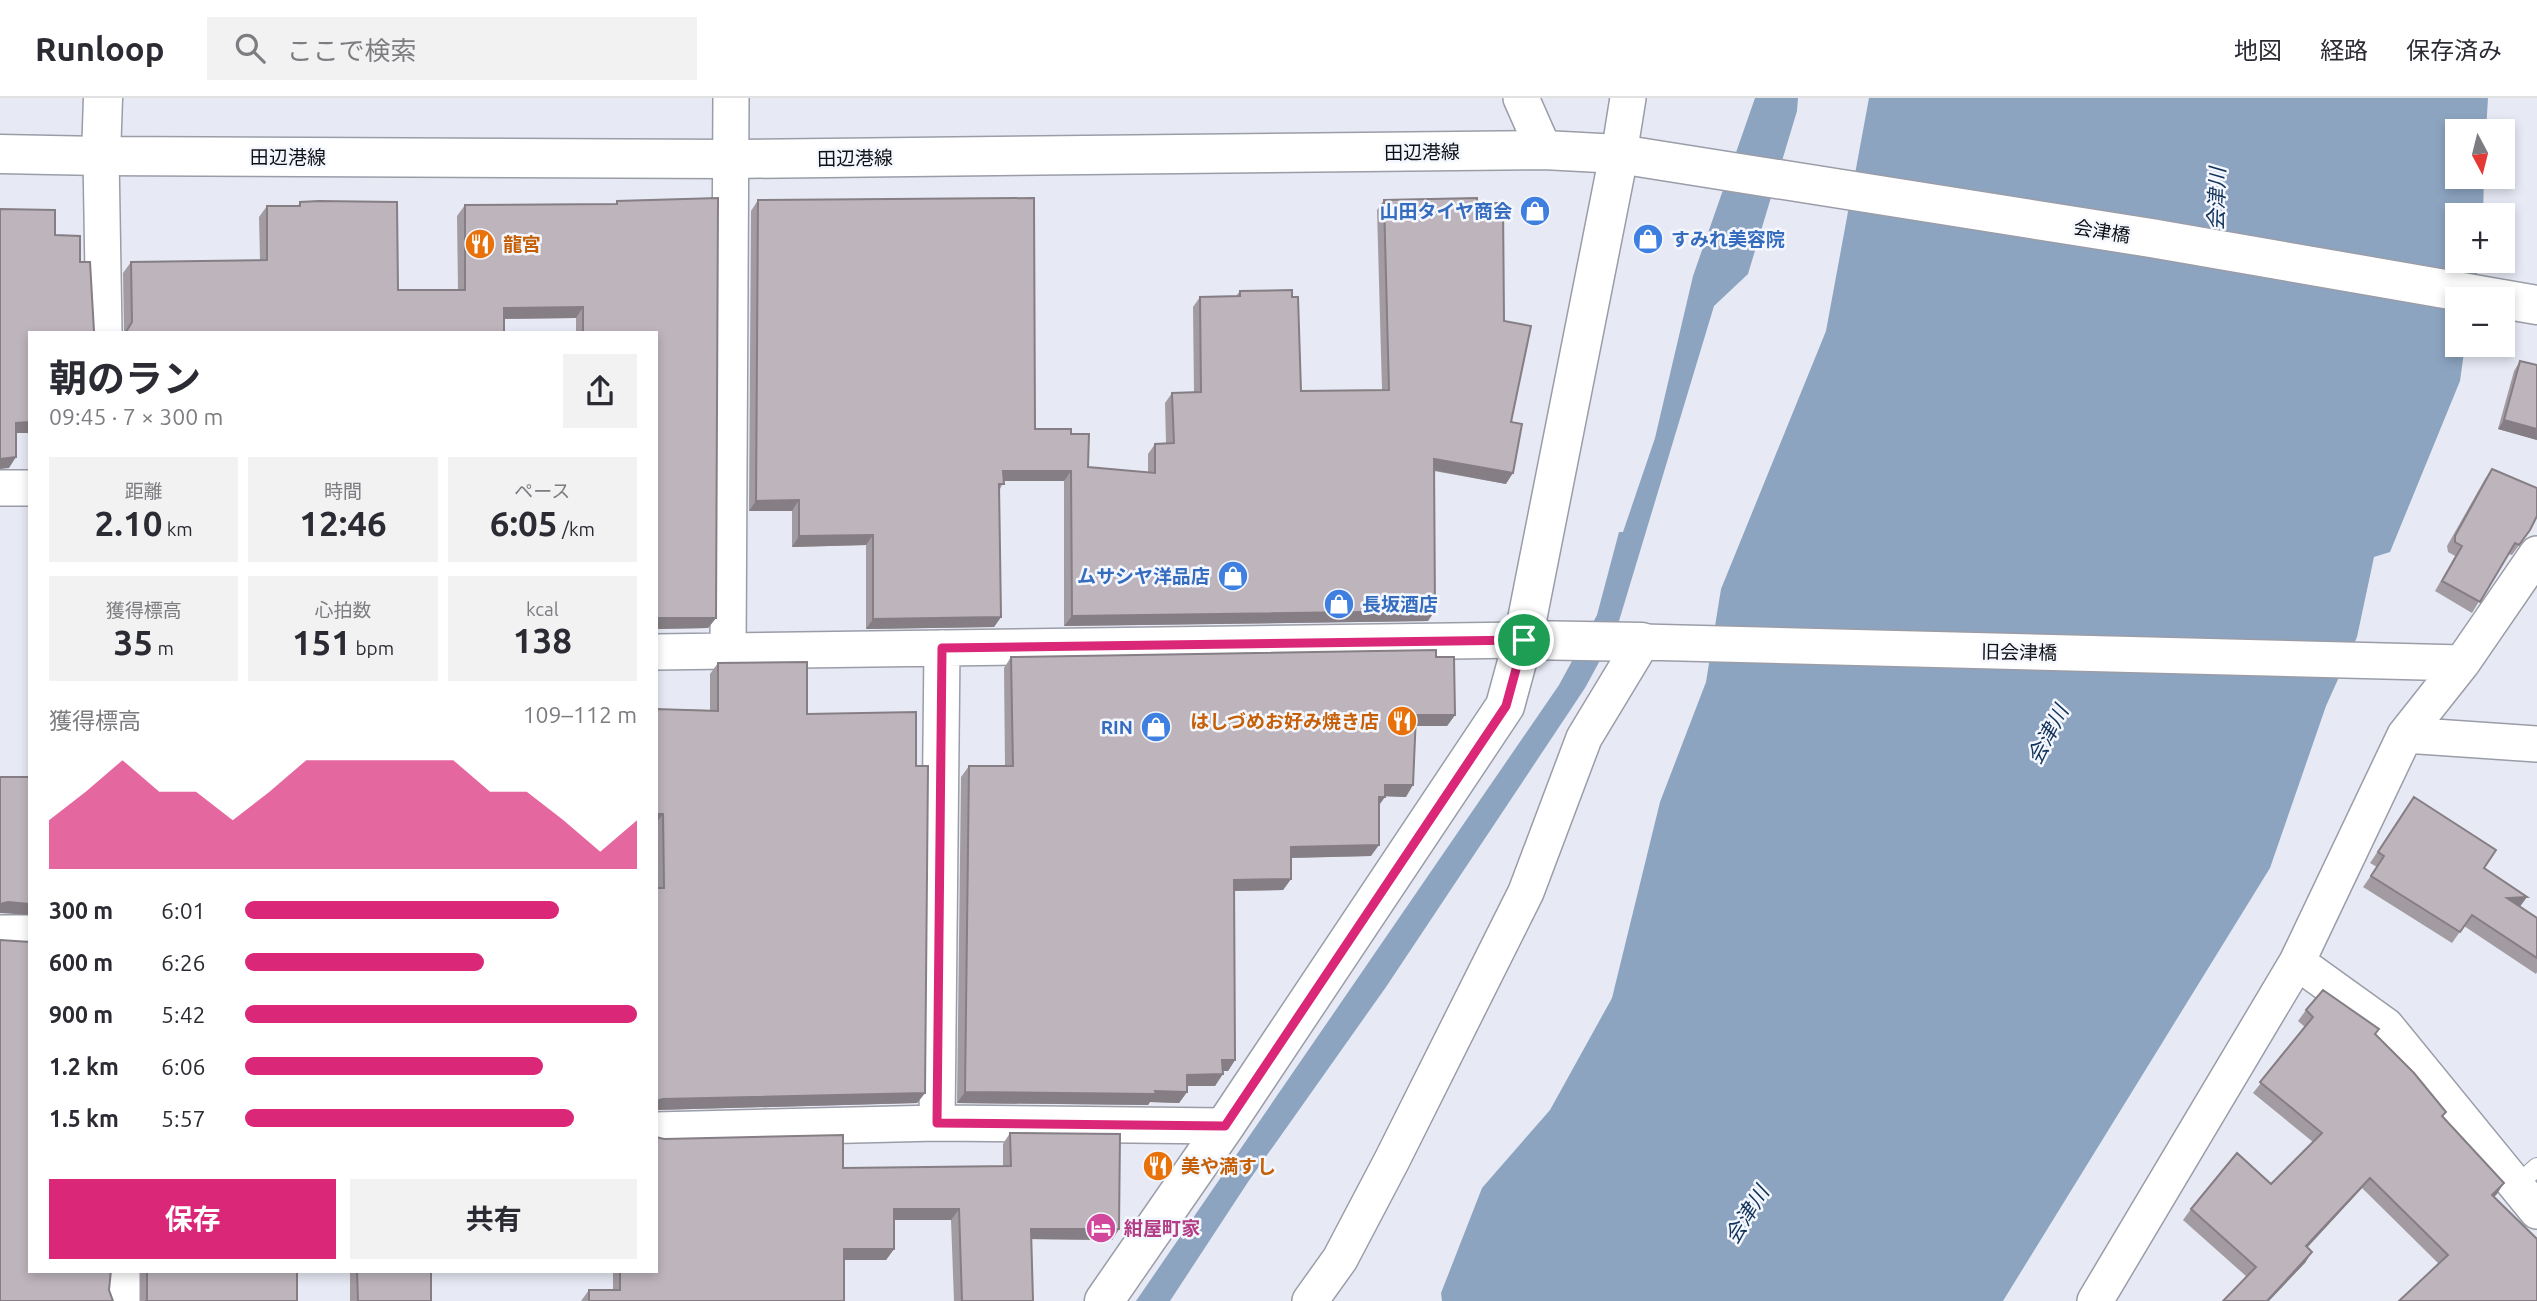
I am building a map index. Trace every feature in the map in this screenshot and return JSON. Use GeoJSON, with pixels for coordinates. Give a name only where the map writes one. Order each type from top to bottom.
{"type":"FeatureCollection","features":[{"type":"Feature","properties":{"kind":"main road"},"geometry":{"type":"LineString","coordinates":[[101,156],[103,98]]}},
{"type":"Feature","properties":{"kind":"main road","name":"田辺港線"},"geometry":{"type":"LineString","coordinates":[[0,154],[730,159],[1544,150],[1619,154],[1666,161]]}},
{"type":"Feature","properties":{"kind":"main road"},"geometry":{"type":"LineString","coordinates":[[1104,1301],[1225,1126],[1506,706],[1524,640],[1619,154]]}},
{"type":"Feature","properties":{"kind":"main road","name":"会津橋"},"geometry":{"type":"LineString","coordinates":[[1666,161],[2165,241],[2537,305]]}},
{"type":"Feature","properties":{"kind":"main road"},"geometry":{"type":"LineString","coordinates":[[1524,640],[1642,642]]}},
{"type":"Feature","properties":{"kind":"street"},"geometry":{"type":"LineString","coordinates":[[728,652],[731,98]]}},
{"type":"Feature","properties":{"kind":"street"},"geometry":{"type":"LineString","coordinates":[[1521,98],[1544,150]]}},
{"type":"Feature","properties":{"kind":"street"},"geometry":{"type":"LineString","coordinates":[[1619,154],[1628,98]]}},
{"type":"Feature","properties":{"kind":"street"},"geometry":{"type":"LineString","coordinates":[[101,156],[104,331]]}},
{"type":"Feature","properties":{"kind":"street"},"geometry":{"type":"LineString","coordinates":[[0,488],[28,488]]}},
{"type":"Feature","properties":{"kind":"street"},"geometry":{"type":"LineString","coordinates":[[2095,1301],[2297,962],[2405,735],[2462,663],[2537,554]]}},
{"type":"Feature","properties":{"kind":"street"},"geometry":{"type":"LineString","coordinates":[[658,652],[1524,640]]}},
{"type":"Feature","properties":{"kind":"street"},"geometry":{"type":"LineString","coordinates":[[1310,1301],[1340,1259],[1392,1160],[1527,892],[1584,738],[1642,642]]}},
{"type":"Feature","properties":{"kind":"street","name":"旧会津橋"},"geometry":{"type":"LineString","coordinates":[[1642,642],[2462,663]]}},
{"type":"Feature","properties":{"kind":"street"},"geometry":{"type":"LineString","coordinates":[[937,1123],[942,648]]}},
{"type":"Feature","properties":{"kind":"street"},"geometry":{"type":"LineString","coordinates":[[2405,735],[2537,744]]}},
{"type":"Feature","properties":{"kind":"street"},"geometry":{"type":"LineString","coordinates":[[0,933],[28,933]]}},
{"type":"Feature","properties":{"kind":"street"},"geometry":{"type":"LineString","coordinates":[[2297,962],[2386,1026],[2530,1188]]}},
{"type":"Feature","properties":{"kind":"street"},"geometry":{"type":"LineString","coordinates":[[658,1130],[937,1123],[1225,1126]]}},
{"type":"Feature","properties":{"kind":"street"},"geometry":{"type":"LineString","coordinates":[[122,1273],[122,1301]]}},
{"type":"Feature","properties":{"kind":"water"},"geometry":{"type":"Polygon","coordinates":[[[1755,98],[1798,98],[1797,111],[1748,274],[1714,306],[1616,631],[1585,688],[1386,987],[1248,1182],[1170,1301],[1136,1301],[1559,685],[1597,615],[1619,532],[1623,532],[1655,438],[1693,276],[1755,98]]]}},
{"type":"Feature","properties":{"kind":"water","name":"会津川"},"geometry":{"type":"Polygon","coordinates":[[[1869,98],[2488,98],[2487,119],[2445,119],[2445,189],[2484,189],[2483,203],[2445,203],[2445,273],[2477,273],[2475,287],[2445,287],[2445,357],[2463,357],[2460,381],[2390,552],[2374,557],[2357,637],[2326,706],[2270,868],[2003,1301],[1442,1301],[1441,1293],[1482,1188],[1550,1110],[1612,998],[1660,802],[1706,682],[1721,589],[1826,331],[1869,98]]]}},
{"type":"Feature","properties":{"kind":"building"},"geometry":{"type":"Polygon","coordinates":[[[718,198],[716,618],[658,618],[658,331],[583,331],[583,307],[504,308],[504,331],[127,331],[132,322],[131,262],[267,260],[267,206],[300,206],[300,202],[319,201],[397,202],[398,290],[465,290],[465,205],[617,204],[617,201],[718,198]]]}},
{"type":"Feature","properties":{"kind":"building"},"geometry":{"type":"Polygon","coordinates":[[[1034,198],[1035,429],[1071,429],[1071,434],[1089,434],[1088,467],[1155,473],[1155,444],[1174,443],[1172,393],[1201,392],[1200,297],[1240,296],[1240,291],[1292,290],[1292,297],[1298,297],[1301,391],[1389,390],[1384,200],[1477,198],[1477,203],[1503,203],[1504,321],[1531,326],[1511,422],[1522,424],[1513,473],[1434,459],[1435,611],[1072,616],[1071,471],[1003,471],[1004,484],[999,484],[1001,617],[873,619],[873,535],[799,536],[799,500],[756,501],[758,200],[1034,198]]]}},
{"type":"Feature","properties":{"kind":"building"},"geometry":{"type":"Polygon","coordinates":[[[0,209],[55,210],[55,235],[80,236],[80,262],[90,262],[94,331],[28,331],[28,422],[16,423],[16,457],[0,459],[0,209]]]}},
{"type":"Feature","properties":{"kind":"building"},"geometry":{"type":"Polygon","coordinates":[[[2520,361],[2537,365],[2537,429],[2504,420],[2520,361]]]}},
{"type":"Feature","properties":{"kind":"building"},"geometry":{"type":"Polygon","coordinates":[[[2492,469],[2537,488],[2537,516],[2519,545],[2515,543],[2480,602],[2442,581],[2462,546],[2455,542],[2455,536],[2492,469]]]}},
{"type":"Feature","properties":{"kind":"building"},"geometry":{"type":"Polygon","coordinates":[[[1436,650],[1436,657],[1454,657],[1455,715],[1416,715],[1413,785],[1385,785],[1385,797],[1379,797],[1379,845],[1291,847],[1291,879],[1234,880],[1235,1060],[1222,1060],[1223,1074],[1187,1075],[1187,1092],[965,1092],[969,766],[1013,766],[1011,657],[1436,650]]]}},
{"type":"Feature","properties":{"kind":"building"},"geometry":{"type":"Polygon","coordinates":[[[807,662],[807,714],[916,712],[916,766],[928,766],[925,1093],[658,1100],[658,888],[664,888],[663,814],[658,814],[658,709],[718,711],[718,663],[807,662]]]}},
{"type":"Feature","properties":{"kind":"building"},"geometry":{"type":"Polygon","coordinates":[[[0,777],[28,777],[28,904],[0,904],[0,777]]]}},
{"type":"Feature","properties":{"kind":"building"},"geometry":{"type":"Polygon","coordinates":[[[2414,797],[2496,850],[2484,868],[2527,897],[2507,898],[2537,918],[2537,958],[2472,915],[2460,932],[2371,876],[2384,856],[2378,852],[2414,797]]]}},
{"type":"Feature","properties":{"kind":"building"},"geometry":{"type":"Polygon","coordinates":[[[0,940],[28,942],[28,1273],[111,1273],[109,1290],[113,1301],[0,1301],[0,940]]]}},
{"type":"Feature","properties":{"kind":"building"},"geometry":{"type":"Polygon","coordinates":[[[2323,990],[2379,1029],[2375,1034],[2414,1073],[2446,1112],[2442,1116],[2504,1183],[2492,1195],[2537,1239],[2537,1301],[2399,1301],[2448,1255],[2370,1178],[2306,1246],[2312,1252],[2267,1301],[2223,1301],[2256,1267],[2191,1209],[2237,1153],[2271,1184],[2322,1133],[2260,1082],[2313,1017],[2306,1010],[2323,990]]]}},
{"type":"Feature","properties":{"kind":"building"},"geometry":{"type":"Polygon","coordinates":[[[1010,1133],[1120,1134],[1119,1229],[1031,1229],[1033,1301],[962,1301],[959,1209],[894,1209],[894,1249],[844,1249],[844,1301],[589,1301],[589,1290],[620,1290],[620,1273],[658,1273],[658,1138],[843,1135],[843,1168],[1011,1166],[1010,1133]]]}},
{"type":"Feature","properties":{"kind":"building"},"geometry":{"type":"Polygon","coordinates":[[[147,1273],[297,1273],[297,1301],[147,1300],[147,1273]]]}},
{"type":"Feature","properties":{"kind":"building"},"geometry":{"type":"Polygon","coordinates":[[[357,1273],[431,1273],[431,1301],[358,1301],[357,1273]]]}},
{"type":"Feature","properties":{"kind":"place","name":"山田タイヤ商会"},"geometry":{"type":"Point","coordinates":[1535,211]}},
{"type":"Feature","properties":{"kind":"place","name":"すみれ美容院"},"geometry":{"type":"Point","coordinates":[1648,239]}},
{"type":"Feature","properties":{"kind":"place","name":"龍宮"},"geometry":{"type":"Point","coordinates":[480,244]}},
{"type":"Feature","properties":{"kind":"place","name":"ムサシヤ洋品店"},"geometry":{"type":"Point","coordinates":[1233,576]}},
{"type":"Feature","properties":{"kind":"place","name":"長坂酒店"},"geometry":{"type":"Point","coordinates":[1339,604]}},
{"type":"Feature","properties":{"kind":"place","name":"はしづめお好み焼き店"},"geometry":{"type":"Point","coordinates":[1402,721]}},
{"type":"Feature","properties":{"kind":"place","name":"RIN"},"geometry":{"type":"Point","coordinates":[1156,727]}},
{"type":"Feature","properties":{"kind":"place","name":"美や満すし"},"geometry":{"type":"Point","coordinates":[1158,1166]}},
{"type":"Feature","properties":{"kind":"place","name":"紺屋町家"},"geometry":{"type":"Point","coordinates":[1101,1228]}},
{"type":"Feature","properties":{"kind":"route"},"geometry":{"type":"LineString","coordinates":[[1524,640],[1506,706],[1225,1126],[937,1123],[942,648],[1524,640]]}}]}
